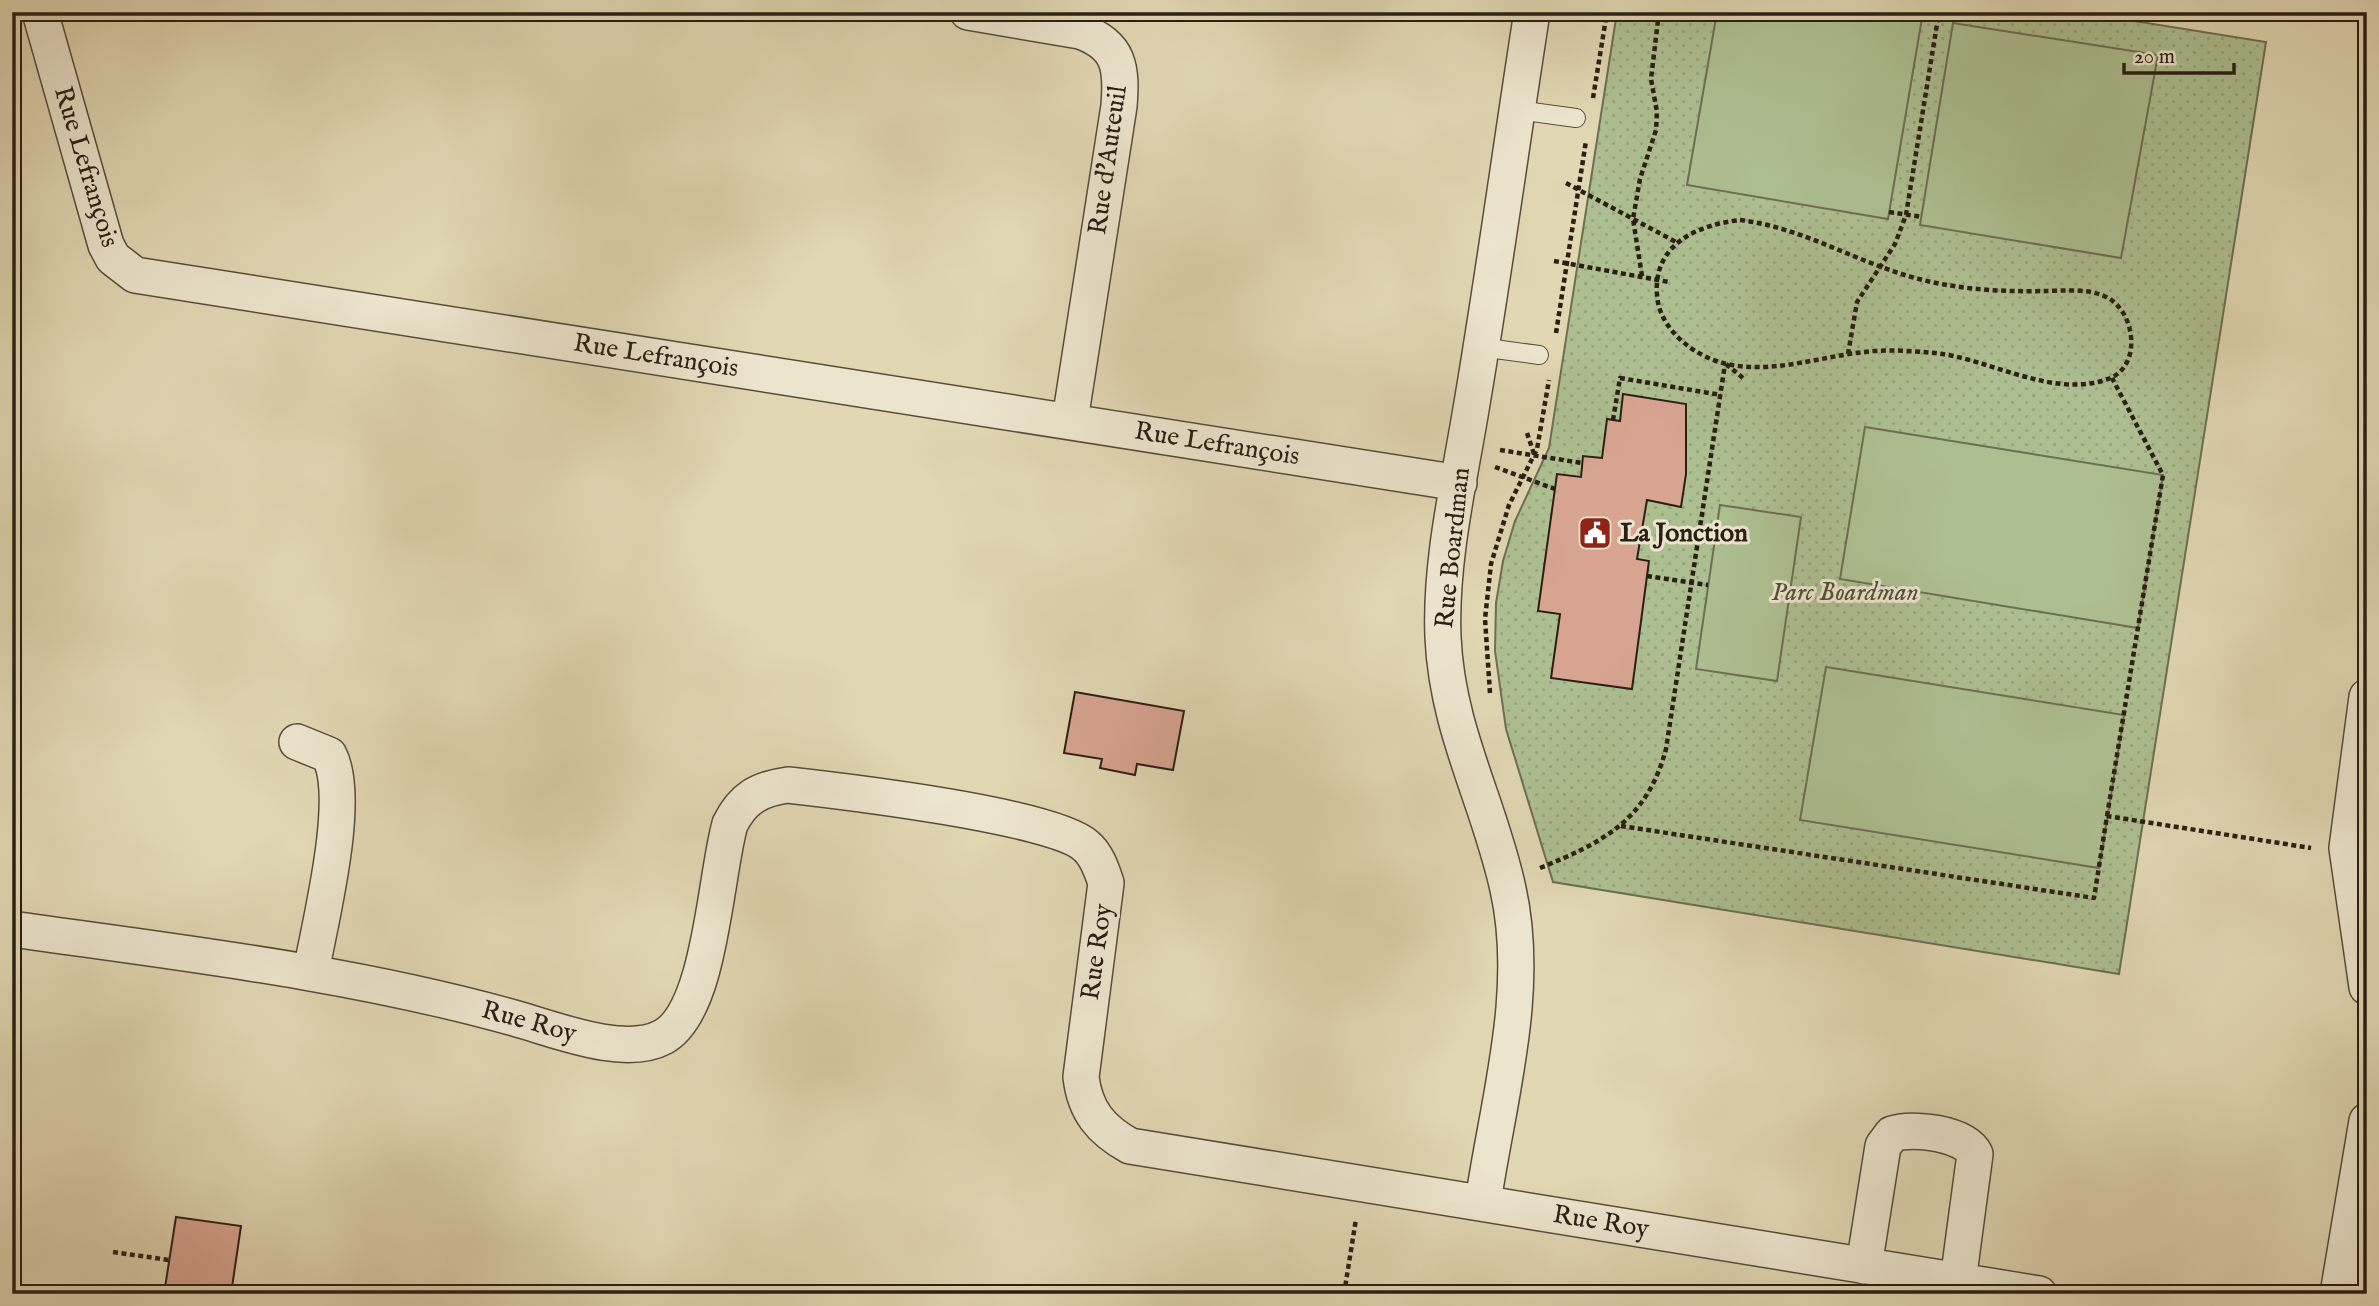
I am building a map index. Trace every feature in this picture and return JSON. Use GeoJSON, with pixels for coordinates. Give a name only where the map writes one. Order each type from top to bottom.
{"type":"FeatureCollection","features":[{"type":"Feature","properties":{"kind":"street","name":"Rue Lefrançois"},"geometry":{"type":"LineString","coordinates":[[40,12],[106,246],[124,268],[135,275],[1459,482]]}},
{"type":"Feature","properties":{"kind":"street","name":"Rue d'Auteuil"},"geometry":{"type":"LineString","coordinates":[[968,12],[1096,36],[1118,61],[1121,79],[1119,106],[1070,420]]}},
{"type":"Feature","properties":{"kind":"street","name":"Rue Boardman"},"geometry":{"type":"LineString","coordinates":[[1483,1202],[1510,1031],[1516,960],[1509,891],[1457,731],[1446,672],[1444,598],[1459,482],[1532,12]]}},
{"type":"Feature","properties":{"kind":"street"},"geometry":{"type":"LineString","coordinates":[[2367,697],[2347,848],[2367,987]]}},
{"type":"Feature","properties":{"kind":"street"},"geometry":{"type":"LineString","coordinates":[[298,742],[329,755],[338,781],[333,840],[311,972]]}},
{"type":"Feature","properties":{"kind":"street","name":"Rue Roy"},"geometry":{"type":"LineString","coordinates":[[12,929],[311,972],[449,1000],[601,1041],[643,1044],[664,1037],[679,1024],[691,1007],[703,966],[730,824],[738,808],[750,796],[767,788],[788,785],[1020,821],[1068,834],[1087,846],[1099,864],[1106,883],[1081,1077],[1088,1107],[1099,1125],[1130,1146],[2039,1294]]}},
{"type":"Feature","properties":{"kind":"street"},"geometry":{"type":"LineString","coordinates":[[2338,1294],[2367,1121]]}},
{"type":"Feature","properties":{"kind":"street"},"geometry":{"type":"LineString","coordinates":[[1864,1266],[1883,1146],[1892,1134],[1911,1132],[1962,1141],[1975,1154],[1958,1281]]}},
{"type":"Feature","properties":{"kind":"lane"},"geometry":{"type":"LineString","coordinates":[[1517,110],[1583,114]]}},
{"type":"Feature","properties":{"kind":"lane"},"geometry":{"type":"LineString","coordinates":[[1480,348],[1545,362]]}},
{"type":"Feature","properties":{"kind":"path"},"geometry":{"type":"LineString","coordinates":[[1583,114],[1607,12]]}},
{"type":"Feature","properties":{"kind":"path"},"geometry":{"type":"LineString","coordinates":[[1642,276],[1633,219],[1640,179],[1656,130],[1657,113],[1651,79],[1659,12]]}},
{"type":"Feature","properties":{"kind":"path"},"geometry":{"type":"LineString","coordinates":[[1848,354],[1851,322],[1857,302],[1895,244],[1906,215],[1939,12]]}},
{"type":"Feature","properties":{"kind":"path"},"geometry":{"type":"LineString","coordinates":[[1554,342],[1587,136]]}},
{"type":"Feature","properties":{"kind":"path"},"geometry":{"type":"LineString","coordinates":[[1566,183],[1676,242]]}},
{"type":"Feature","properties":{"kind":"path"},"geometry":{"type":"LineString","coordinates":[[1889,212],[1922,217]]}},
{"type":"Feature","properties":{"kind":"path"},"geometry":{"type":"LineString","coordinates":[[1726,364],[1777,365],[1887,351],[1945,354],[2055,382],[2077,384],[2112,378],[2124,369],[2130,355],[2131,337],[2125,316],[2118,304],[2104,296],[2087,292],[2000,292],[1963,288],[1905,275],[1774,226],[1740,220],[1706,226],[1676,242],[1664,257],[1657,278],[1658,307],[1665,324],[1677,337],[1701,354],[1726,364],[1743,378]]}},
{"type":"Feature","properties":{"kind":"path"},"geometry":{"type":"LineString","coordinates":[[1554,261],[1669,282]]}},
{"type":"Feature","properties":{"kind":"path","name":"Rue Boardman"},"geometry":{"type":"LineString","coordinates":[[1491,697],[1486,652],[1486,593],[1491,564],[1509,505],[1534,455],[1545,362]]}},
{"type":"Feature","properties":{"kind":"path"},"geometry":{"type":"LineString","coordinates":[[1536,870],[1589,848],[1621,826],[1648,796],[1659,775],[1726,364]]}},
{"type":"Feature","properties":{"kind":"path"},"geometry":{"type":"LineString","coordinates":[[1621,826],[2094,898],[2163,475],[2112,378]]}},
{"type":"Feature","properties":{"kind":"path"},"geometry":{"type":"LineString","coordinates":[[1613,420],[1620,379],[1721,395]]}},
{"type":"Feature","properties":{"kind":"path"},"geometry":{"type":"LineString","coordinates":[[1527,433],[1534,455]]}},
{"type":"Feature","properties":{"kind":"path"},"geometry":{"type":"LineString","coordinates":[[1490,448],[1582,463]]}},
{"type":"Feature","properties":{"kind":"path"},"geometry":{"type":"LineString","coordinates":[[1489,464],[1555,489]]}},
{"type":"Feature","properties":{"kind":"path"},"geometry":{"type":"LineString","coordinates":[[1647,576],[1709,585]]}},
{"type":"Feature","properties":{"kind":"path"},"geometry":{"type":"LineString","coordinates":[[2107,816],[2319,850]]}},
{"type":"Feature","properties":{"kind":"path"},"geometry":{"type":"LineString","coordinates":[[1344,1294],[1357,1210]]}},
{"type":"Feature","properties":{"kind":"path"},"geometry":{"type":"LineString","coordinates":[[113,1252],[170,1260]]}},
{"type":"Feature","properties":{"kind":"green space","name":"Parc Boardman"},"geometry":{"type":"Polygon","coordinates":[[[1617,12],[2078,12],[2266,42],[2119,974],[1553,882],[1506,729],[1495,651],[1496,603],[1503,561],[1515,521],[1549,448],[1617,12]]]}},
{"type":"Feature","properties":{"kind":"green space"},"geometry":{"type":"Polygon","coordinates":[[[1717,12],[1885,12],[1922,18],[1888,219],[1687,185],[1717,12]]]}},
{"type":"Feature","properties":{"kind":"green space"},"geometry":{"type":"Polygon","coordinates":[[[1953,23],[2158,55],[2121,258],[1920,225],[1953,23]]]}},
{"type":"Feature","properties":{"kind":"green space"},"geometry":{"type":"Polygon","coordinates":[[[1865,427],[2163,475],[2138,628],[1840,579],[1865,427]]]}},
{"type":"Feature","properties":{"kind":"green space"},"geometry":{"type":"Polygon","coordinates":[[[1720,505],[1801,517],[1777,681],[1696,669],[1720,505]]]}},
{"type":"Feature","properties":{"kind":"green space"},"geometry":{"type":"Polygon","coordinates":[[[1826,667],[2124,715],[2099,868],[1800,820],[1826,667]]]}},
{"type":"Feature","properties":{"kind":"building","name":"La Jonction"},"geometry":{"type":"Polygon","coordinates":[[[1623,394],[1686,404],[1686,474],[1681,507],[1647,500],[1637,559],[1649,561],[1632,689],[1551,678],[1560,614],[1538,611],[1557,474],[1581,477],[1583,456],[1602,458],[1607,419],[1620,421],[1623,394]]]}},
{"type":"Feature","properties":{"kind":"building"},"geometry":{"type":"Polygon","coordinates":[[[1075,692],[1184,711],[1173,770],[1137,764],[1135,775],[1100,768],[1102,759],[1064,753],[1075,692]]]}},
{"type":"Feature","properties":{"kind":"building"},"geometry":{"type":"Polygon","coordinates":[[[176,1217],[241,1226],[231,1294],[164,1294],[176,1217]]]}},
{"type":"Feature","properties":{"kind":"place","name":"La Jonction"},"geometry":{"type":"Point","coordinates":[1595,533]}}]}
